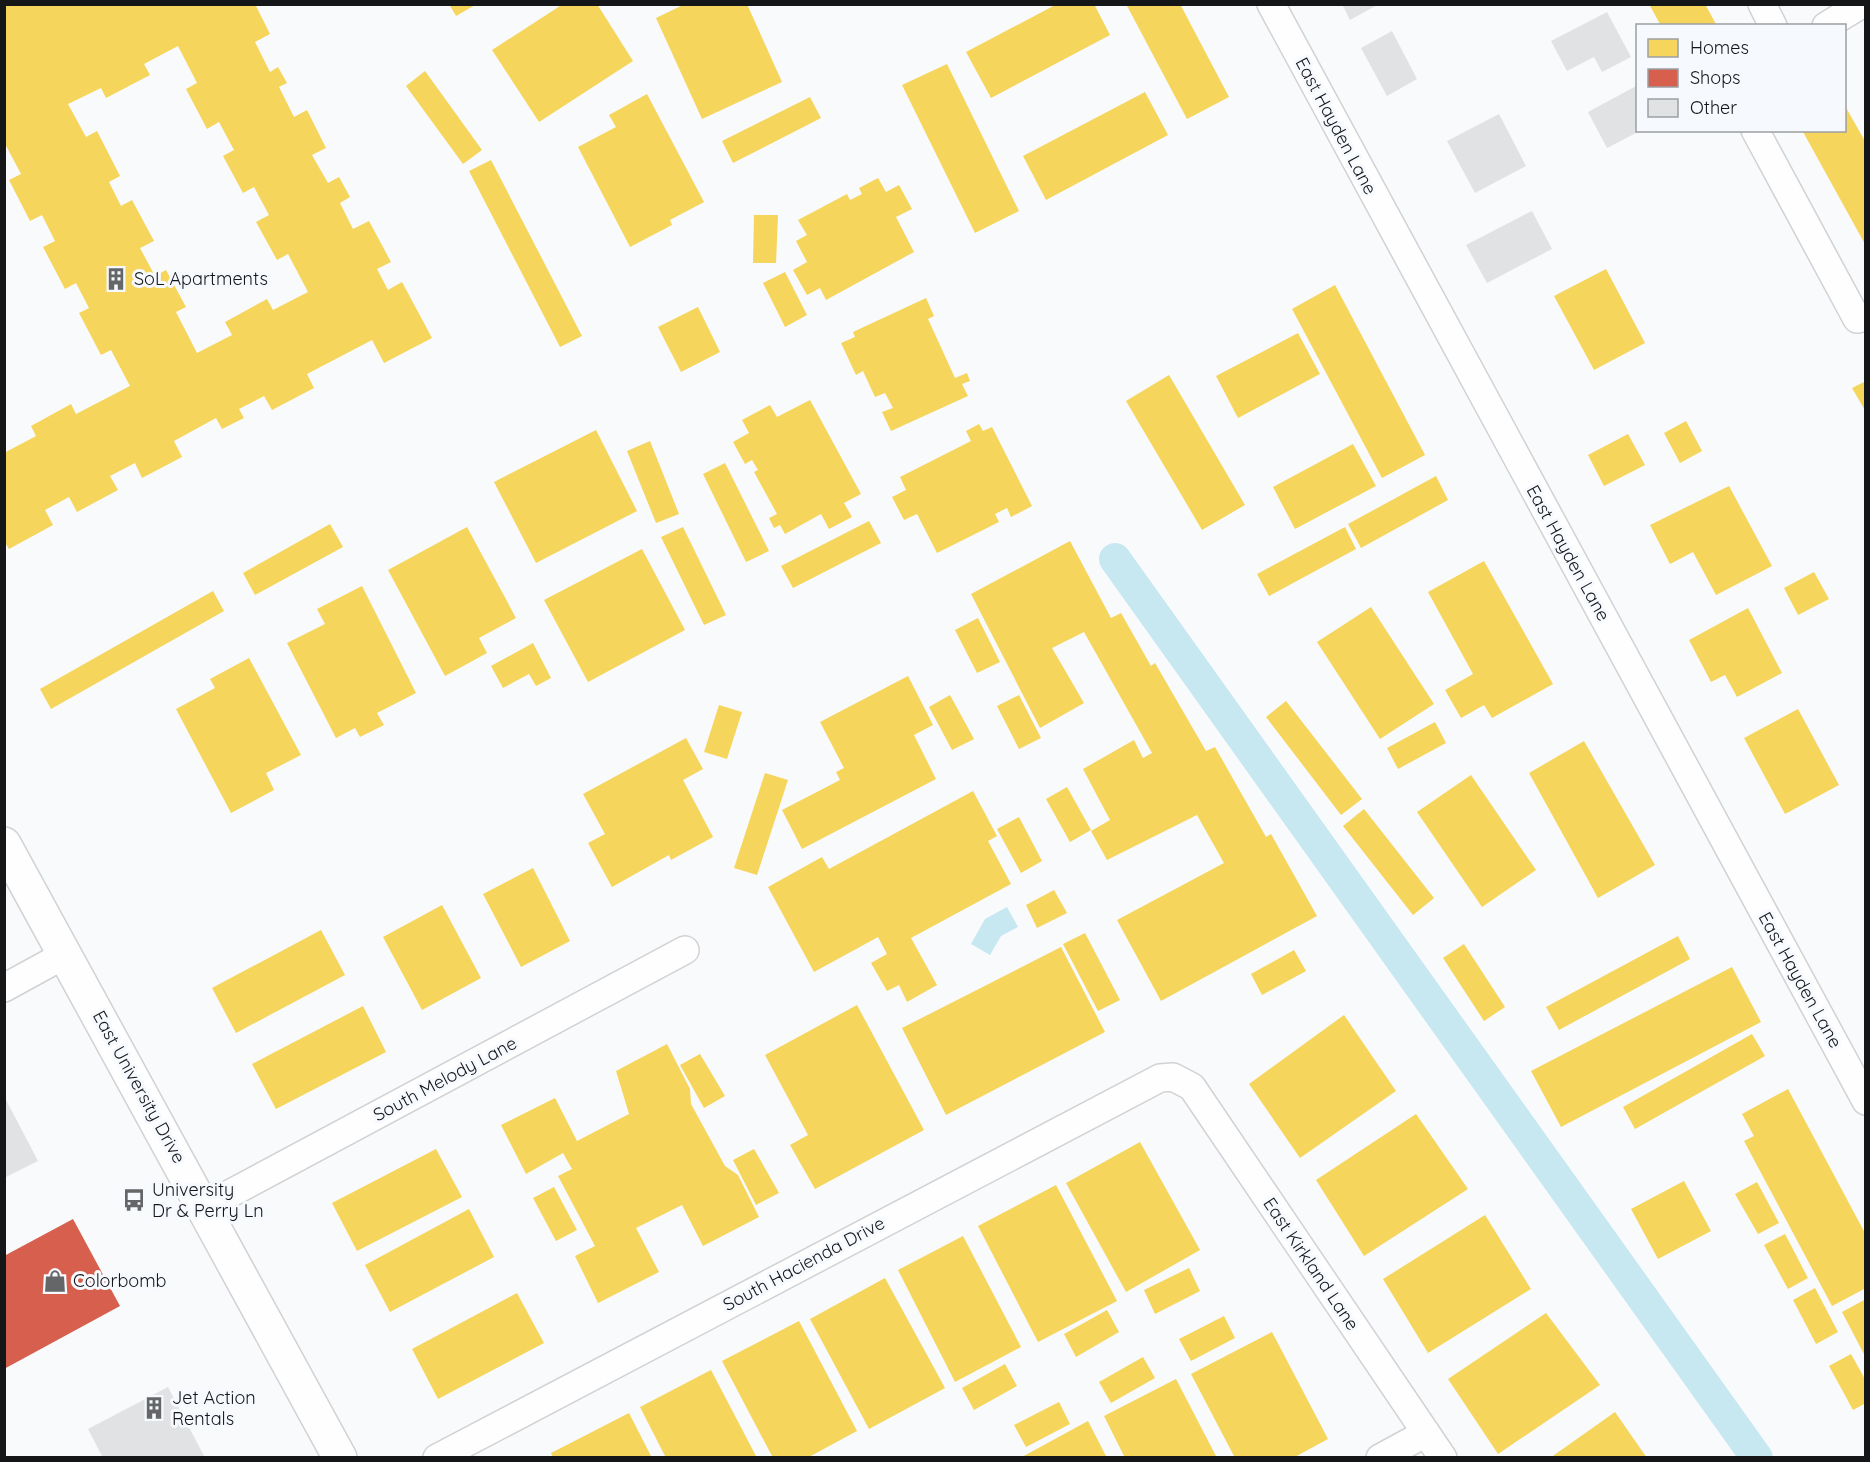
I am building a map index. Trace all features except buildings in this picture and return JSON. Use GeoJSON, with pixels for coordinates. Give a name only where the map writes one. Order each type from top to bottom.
{"type":"FeatureCollection","features":[{"type":"Feature","properties":{"kind":"main road","name":"East University Drive"},"geometry":{"type":"LineString","coordinates":[[4,844],[205,1207],[340,1458]]}},
{"type":"Feature","properties":{"kind":"street","name":"East Hayden Lane"},"geometry":{"type":"LineString","coordinates":[[1271,4],[1866,1101]]}},
{"type":"Feature","properties":{"kind":"street"},"geometry":{"type":"LineString","coordinates":[[1762,4],[1772,24]]}},
{"type":"Feature","properties":{"kind":"street"},"geometry":{"type":"LineString","coordinates":[[1829,24],[1862,4]]}},
{"type":"Feature","properties":{"kind":"street"},"geometry":{"type":"LineString","coordinates":[[1756,132],[1857,319],[1866,317]]}},
{"type":"Feature","properties":{"kind":"street","name":"South Melody Lane"},"geometry":{"type":"LineString","coordinates":[[205,1207],[685,950]]}},
{"type":"Feature","properties":{"kind":"street"},"geometry":{"type":"LineString","coordinates":[[4,988],[66,954]]}},
{"type":"Feature","properties":{"kind":"street","name":"East Kirkland Lane"},"geometry":{"type":"LineString","coordinates":[[1173,1077],[1192,1087],[1443,1458]]}},
{"type":"Feature","properties":{"kind":"street","name":"South Hacienda Drive"},"geometry":{"type":"LineString","coordinates":[[436,1458],[1160,1078],[1173,1077]]}},
{"type":"Feature","properties":{"kind":"street"},"geometry":{"type":"LineString","coordinates":[[1380,1458],[1426,1433]]}},
{"type":"Feature","properties":{"kind":"water"},"geometry":{"type":"Polygon","coordinates":[[[1007,907],[1018,927],[1001,936],[990,955],[971,944],[985,919],[1007,907]]]}},
{"type":"Feature","properties":{"kind":"waterway"},"geometry":{"type":"LineString","coordinates":[[1115,559],[1757,1458]]}},
{"type":"Feature","properties":{"kind":"place","name":"SoL Apartments"},"geometry":{"type":"Point","coordinates":[116,279]}},
{"type":"Feature","properties":{"kind":"place","name":"University Dr & Perry Ln"},"geometry":{"type":"Point","coordinates":[134,1200]}},
{"type":"Feature","properties":{"kind":"place","name":"Colorbomb"},"geometry":{"type":"Point","coordinates":[55,1281]}},
{"type":"Feature","properties":{"kind":"place","name":"Jet Action Rentals"},"geometry":{"type":"Point","coordinates":[154,1408]}}]}
